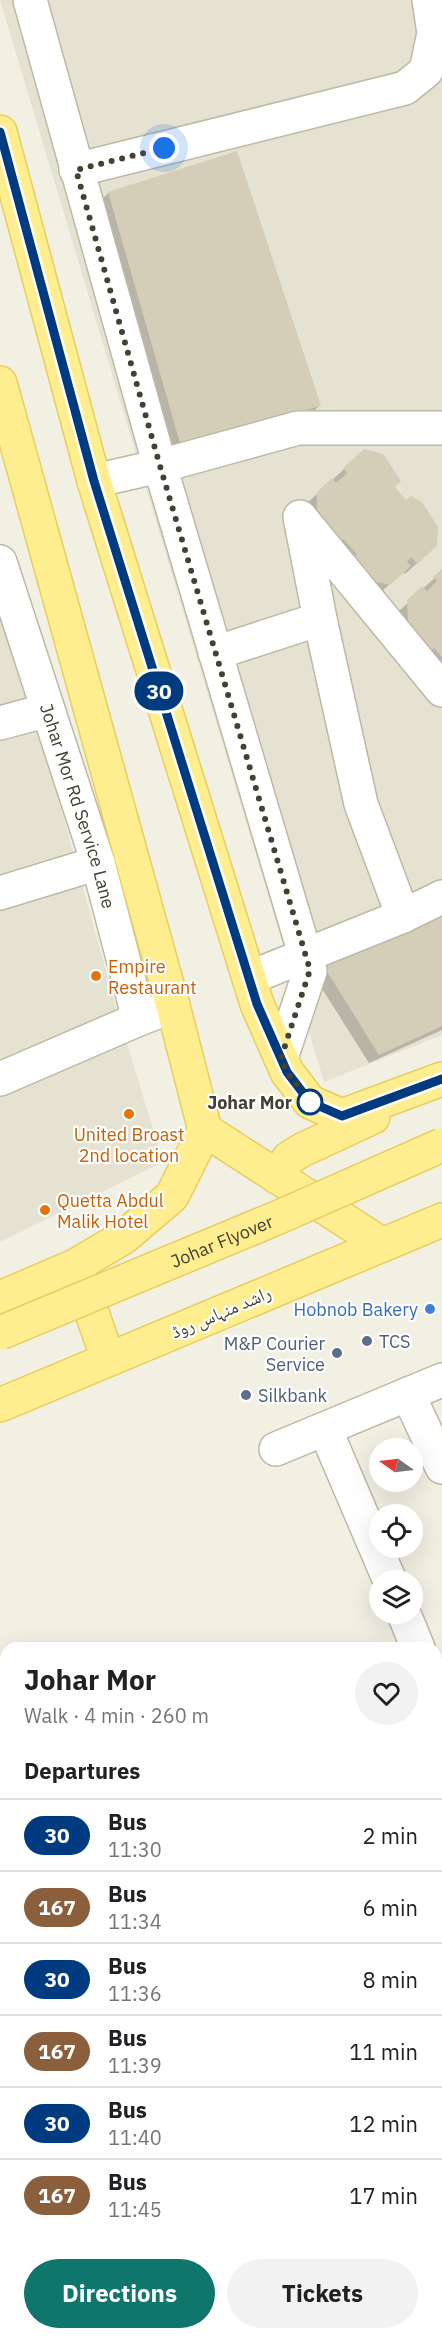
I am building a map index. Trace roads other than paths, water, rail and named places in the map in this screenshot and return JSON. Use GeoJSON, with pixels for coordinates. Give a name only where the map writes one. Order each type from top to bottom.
{"type":"FeatureCollection","features":[{"type":"Feature","properties":{"kind":"main road"},"geometry":{"type":"LineString","coordinates":[[0,132],[10,205],[94,481],[257,1004],[287,1072],[310,1102],[342,1116],[442,1079]]}},
{"type":"Feature","properties":{"kind":"main road"},"geometry":{"type":"LineString","coordinates":[[0,383],[173,1006],[205,1130],[172,1196],[124,1237],[75,1266],[0,1298]]}},
{"type":"Feature","properties":{"kind":"main road"},"geometry":{"type":"LineString","coordinates":[[277,1177],[289,1158],[302,1150],[442,1086]]}},
{"type":"Feature","properties":{"kind":"main road"},"geometry":{"type":"LineString","coordinates":[[205,1130],[383,1245]]}},
{"type":"Feature","properties":{"kind":"main road","name":"Johar Flyover"},"geometry":{"type":"LineString","coordinates":[[0,1333],[279,1217],[442,1145]]}},
{"type":"Feature","properties":{"kind":"main road","name":"راشد منہاس روڈ"},"geometry":{"type":"LineString","coordinates":[[0,1405],[442,1220]]}},
{"type":"Feature","properties":{"kind":"main road"},"geometry":{"type":"LineString","coordinates":[[75,1266],[108,1359]]}},
{"type":"Feature","properties":{"kind":"street"},"geometry":{"type":"LineString","coordinates":[[30,0],[160,466],[310,970],[281,1058]]}},
{"type":"Feature","properties":{"kind":"street"},"geometry":{"type":"LineString","coordinates":[[76,170],[405,88],[426,71],[435,33],[429,0]]}},
{"type":"Feature","properties":{"kind":"street"},"geometry":{"type":"LineString","coordinates":[[94,481],[160,466],[298,428],[442,428]]}},
{"type":"Feature","properties":{"kind":"street"},"geometry":{"type":"LineString","coordinates":[[404,916],[361,804],[300,517],[442,690]]}},
{"type":"Feature","properties":{"kind":"street","name":"Johar Mor Rd Service Lane"},"geometry":{"type":"LineString","coordinates":[[0,562],[98,863],[139,1019]]}},
{"type":"Feature","properties":{"kind":"street"},"geometry":{"type":"LineString","coordinates":[[215,653],[320,619]]}},
{"type":"Feature","properties":{"kind":"street"},"geometry":{"type":"LineString","coordinates":[[0,723],[52,722],[95,725]]}},
{"type":"Feature","properties":{"kind":"street"},"geometry":{"type":"LineString","coordinates":[[0,893],[98,863]]}},
{"type":"Feature","properties":{"kind":"street"},"geometry":{"type":"LineString","coordinates":[[249,978],[404,916],[442,897]]}},
{"type":"Feature","properties":{"kind":"street"},"geometry":{"type":"LineString","coordinates":[[0,1079],[173,1006]]}},
{"type":"Feature","properties":{"kind":"street"},"geometry":{"type":"LineString","coordinates":[[276,1449],[442,1380]]}},
{"type":"Feature","properties":{"kind":"street"},"geometry":{"type":"LineString","coordinates":[[408,1394],[442,1467]]}},
{"type":"Feature","properties":{"kind":"street"},"geometry":{"type":"LineString","coordinates":[[325,1429],[385,1570]]}},
{"type":"Feature","properties":{"kind":"street"},"geometry":{"type":"LineString","coordinates":[[408,1624],[416,1642]]}},
{"type":"Feature","properties":{"kind":"place","name":"Empire Restaurant"},"geometry":{"type":"Point","coordinates":[96,976]}},
{"type":"Feature","properties":{"kind":"place","name":"Johar Mor"},"geometry":{"type":"Point","coordinates":[310,1102]}},
{"type":"Feature","properties":{"kind":"place","name":"United Broast 2nd location"},"geometry":{"type":"Point","coordinates":[129,1114]}},
{"type":"Feature","properties":{"kind":"place","name":"Quetta Abdul Malik Hotel"},"geometry":{"type":"Point","coordinates":[45,1210]}},
{"type":"Feature","properties":{"kind":"place","name":"Hobnob Bakery"},"geometry":{"type":"Point","coordinates":[430,1309]}},
{"type":"Feature","properties":{"kind":"place","name":"TCS"},"geometry":{"type":"Point","coordinates":[367,1341]}},
{"type":"Feature","properties":{"kind":"place","name":"M&P Courier Service"},"geometry":{"type":"Point","coordinates":[337,1353]}},
{"type":"Feature","properties":{"kind":"place","name":"Silkbank"},"geometry":{"type":"Point","coordinates":[246,1395]}}]}
